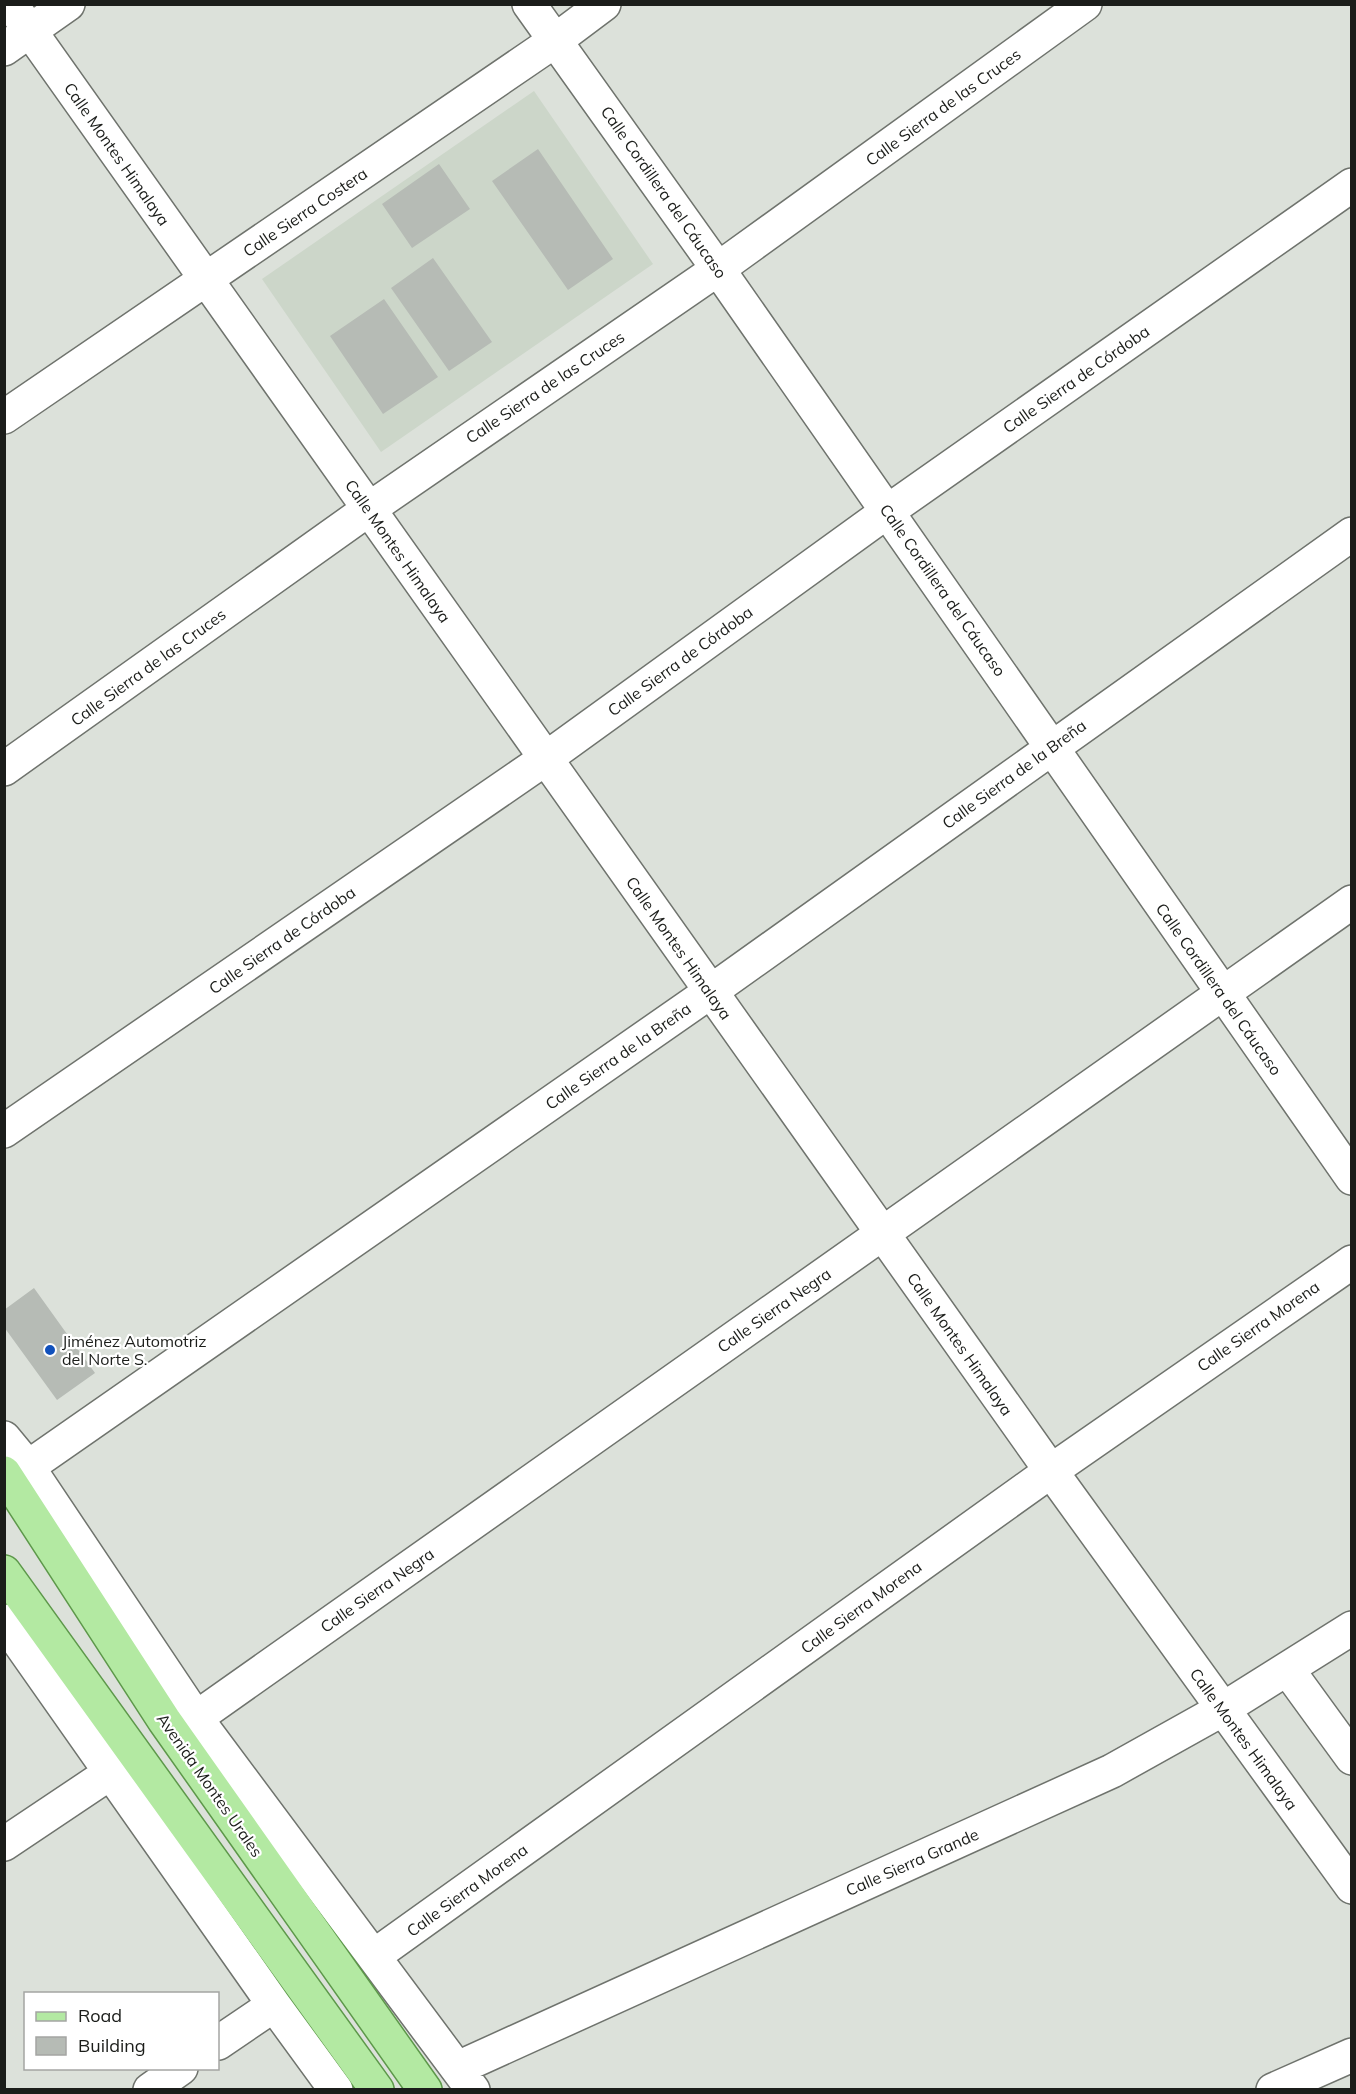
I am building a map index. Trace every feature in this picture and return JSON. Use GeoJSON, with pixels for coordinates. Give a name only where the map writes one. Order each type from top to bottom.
{"type":"FeatureCollection","features":[{"type":"Feature","properties":{"kind":"main road","name":"Avenida Montes Urales"},"geometry":{"type":"LineString","coordinates":[[16,1470],[164,1720],[425,2090]]}},
{"type":"Feature","properties":{"kind":"main road"},"geometry":{"type":"LineString","coordinates":[[4,1572],[378,2090]]}},
{"type":"Feature","properties":{"kind":"street","name":"Calle Montes Himalaya"},"geometry":{"type":"LineString","coordinates":[[11,4],[17,40],[206,280],[1050,1471],[1352,1887]]}},
{"type":"Feature","properties":{"kind":"street"},"geometry":{"type":"LineString","coordinates":[[17,40],[68,4]]}},
{"type":"Feature","properties":{"kind":"street","name":"Calle Cordillera del Cáucaso"},"geometry":{"type":"LineString","coordinates":[[529,4],[888,511],[1221,993],[1352,1178]]}},
{"type":"Feature","properties":{"kind":"street","name":"Calle Sierra Costera"},"geometry":{"type":"LineString","coordinates":[[4,417],[556,40],[604,4]]}},
{"type":"Feature","properties":{"kind":"street","name":"Calle Sierra de las Cruces"},"geometry":{"type":"LineString","coordinates":[[4,769],[369,508],[718,269],[1085,4]]}},
{"type":"Feature","properties":{"kind":"street","name":"Calle Sierra de Córdoba"},"geometry":{"type":"LineString","coordinates":[[4,1131],[545,759],[888,511],[1352,185]]}},
{"type":"Feature","properties":{"kind":"street","name":"Calle Sierra de la Breña"},"geometry":{"type":"LineString","coordinates":[[16,1470],[710,992],[1352,534]]}},
{"type":"Feature","properties":{"kind":"street","name":"Calle Sierra Negra"},"geometry":{"type":"LineString","coordinates":[[196,1718],[1352,902]]}},
{"type":"Feature","properties":{"kind":"street","name":"Calle Sierra Morena"},"geometry":{"type":"LineString","coordinates":[[374,1956],[1050,1471],[1352,1262]]}},
{"type":"Feature","properties":{"kind":"street"},"geometry":{"type":"LineString","coordinates":[[4,1438],[16,1470],[196,1718],[466,2079]]}},
{"type":"Feature","properties":{"kind":"street"},"geometry":{"type":"LineString","coordinates":[[4,1621],[336,2090]]}},
{"type":"Feature","properties":{"kind":"street","name":"Calle Sierra Grande"},"geometry":{"type":"LineString","coordinates":[[466,2079],[1112,1771],[1223,1710],[1352,1628]]}},
{"type":"Feature","properties":{"kind":"street"},"geometry":{"type":"LineString","coordinates":[[1288,1670],[1352,1758]]}},
{"type":"Feature","properties":{"kind":"street"},"geometry":{"type":"LineString","coordinates":[[4,1844],[110,1773]]}},
{"type":"Feature","properties":{"kind":"street"},"geometry":{"type":"LineString","coordinates":[[219,2042],[274,2005]]}},
{"type":"Feature","properties":{"kind":"street"},"geometry":{"type":"LineString","coordinates":[[1273,2090],[1352,2055]]}},
{"type":"Feature","properties":{"kind":"street"},"geometry":{"type":"LineString","coordinates":[[150,2090],[178,2070]]}},
{"type":"Feature","properties":{"kind":"shaded area"},"geometry":{"type":"Polygon","coordinates":[[[534,91],[653,264],[381,452],[262,279],[534,91]]]}},
{"type":"Feature","properties":{"kind":"building"},"geometry":{"type":"Polygon","coordinates":[[[538,149],[613,259],[568,290],[492,181],[538,149]]]}},
{"type":"Feature","properties":{"kind":"building"},"geometry":{"type":"Polygon","coordinates":[[[439,164],[470,209],[412,248],[382,204],[439,164]]]}},
{"type":"Feature","properties":{"kind":"building"},"geometry":{"type":"Polygon","coordinates":[[[433,258],[492,342],[449,371],[391,288],[433,258]]]}},
{"type":"Feature","properties":{"kind":"building"},"geometry":{"type":"Polygon","coordinates":[[[384,299],[438,377],[383,414],[330,336],[384,299]]]}},
{"type":"Feature","properties":{"kind":"building","name":"Jiménez Automotriz del Norte S."},"geometry":{"type":"Polygon","coordinates":[[[34,1288],[95,1373],[57,1400],[4,1327],[4,1310],[34,1288]]]}},
{"type":"Feature","properties":{"kind":"place","name":"Jiménez Automotriz del Norte S."},"geometry":{"type":"Point","coordinates":[50,1350]}}]}
